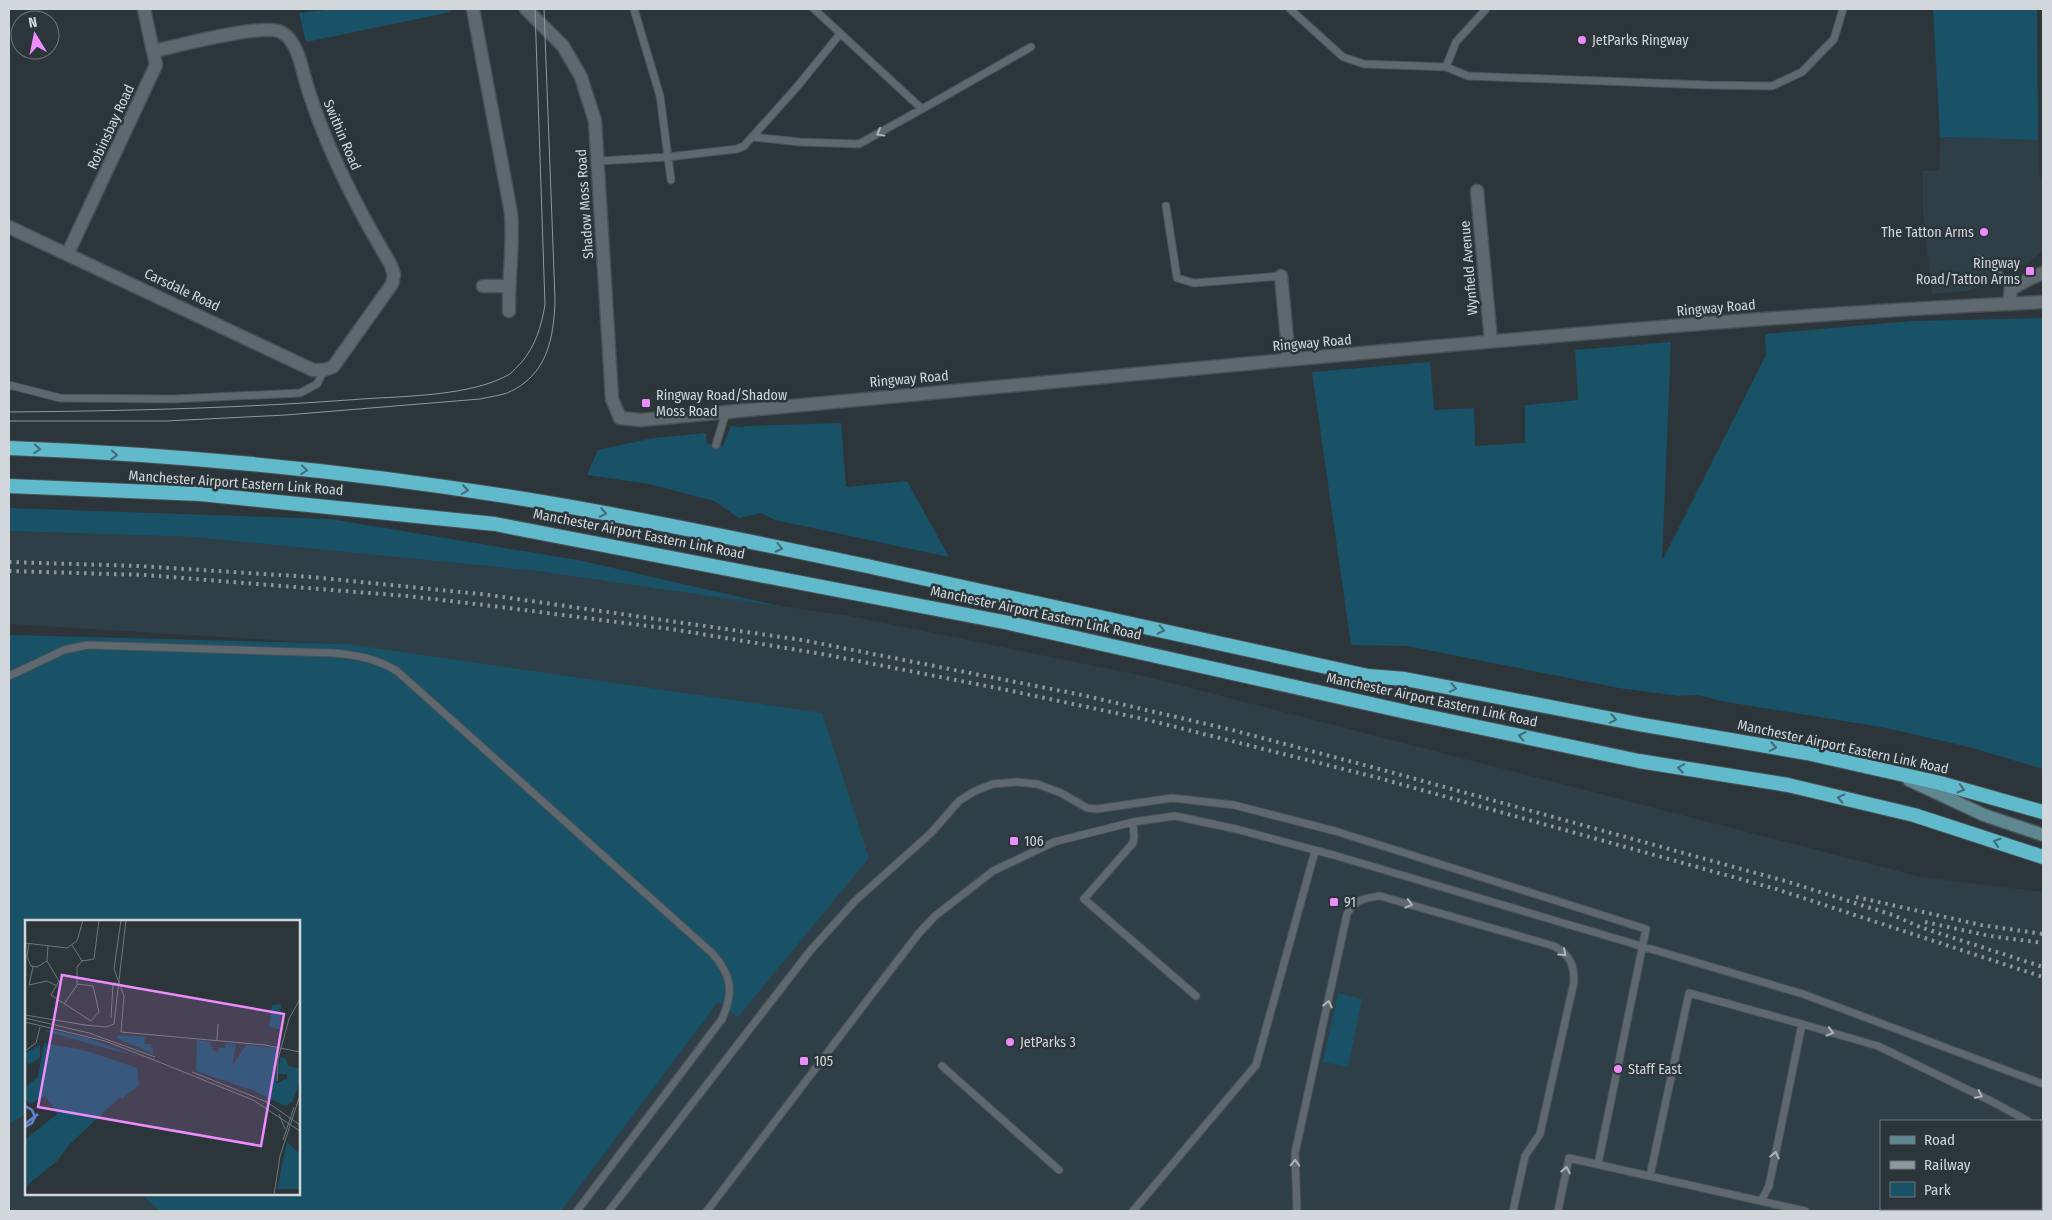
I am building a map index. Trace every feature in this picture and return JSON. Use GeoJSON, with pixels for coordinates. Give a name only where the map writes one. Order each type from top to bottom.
{"type":"FeatureCollection","features":[{"type":"Feature","properties":{"kind":"highway","name":"Manchester Airport Eastern Link Road"},"geometry":{"type":"LineString","coordinates":[[9,448],[203,460],[333,473],[555,504],[756,543],[1368,676],[1405,679],[1638,724],[1807,753],[1895,774],[1940,782],[2043,812]]}},
{"type":"Feature","properties":{"kind":"highway","name":"Manchester Airport Eastern Link Road"},"geometry":{"type":"LineString","coordinates":[[9,486],[200,494],[495,524],[1009,623],[1410,713],[1639,761],[1788,785],[1914,815],[2043,857]]}},
{"type":"Feature","properties":{"kind":"main road"},"geometry":{"type":"LineString","coordinates":[[1895,774],[1984,815],[2043,835]]}},
{"type":"Feature","properties":{"kind":"street","name":"Robinsbay Road"},"geometry":{"type":"LineString","coordinates":[[68,253],[156,65],[144,9]]}},
{"type":"Feature","properties":{"kind":"street"},"geometry":{"type":"LineString","coordinates":[[473,9],[511,213],[509,311]]}},
{"type":"Feature","properties":{"kind":"street","name":"Shadow Moss Road"},"geometry":{"type":"LineString","coordinates":[[526,9],[563,46],[581,77],[595,121],[612,399],[620,418]]}},
{"type":"Feature","properties":{"kind":"street","name":"Swithin Road"},"geometry":{"type":"LineString","coordinates":[[154,51],[238,32],[265,31],[280,31],[295,46],[313,107],[344,178],[391,265],[394,275],[392,284],[333,367],[324,370]]}},
{"type":"Feature","properties":{"kind":"street","name":"Wynfield Avenue"},"geometry":{"type":"LineString","coordinates":[[1477,191],[1491,341]]}},
{"type":"Feature","properties":{"kind":"street","name":"Carsdale Road"},"geometry":{"type":"LineString","coordinates":[[9,227],[68,253],[313,370],[324,370]]}},
{"type":"Feature","properties":{"kind":"street"},"geometry":{"type":"LineString","coordinates":[[2009,304],[2011,289],[2043,273]]}},
{"type":"Feature","properties":{"kind":"street"},"geometry":{"type":"LineString","coordinates":[[1281,276],[1289,360]]}},
{"type":"Feature","properties":{"kind":"street"},"geometry":{"type":"LineString","coordinates":[[483,286],[509,286]]}},
{"type":"Feature","properties":{"kind":"street","name":"Ringway Road"},"geometry":{"type":"LineString","coordinates":[[620,418],[641,420],[1491,341],[1926,307],[2043,302]]}},
{"type":"Feature","properties":{"kind":"lane"},"geometry":{"type":"LineString","coordinates":[[634,9],[660,96],[671,180]]}},
{"type":"Feature","properties":{"kind":"lane"},"geometry":{"type":"LineString","coordinates":[[814,9],[922,109]]}},
{"type":"Feature","properties":{"kind":"lane"},"geometry":{"type":"LineString","coordinates":[[1290,9],[1343,57],[1364,64],[1446,67],[1468,76],[1772,86],[1802,72],[1834,39],[1844,9]]}},
{"type":"Feature","properties":{"kind":"lane"},"geometry":{"type":"LineString","coordinates":[[1446,67],[1456,42],[1486,9]]}},
{"type":"Feature","properties":{"kind":"lane"},"geometry":{"type":"LineString","coordinates":[[597,161],[668,157],[737,149],[744,146],[796,88],[840,34]]}},
{"type":"Feature","properties":{"kind":"lane"},"geometry":{"type":"LineString","coordinates":[[752,137],[800,142],[859,144],[1031,47]]}},
{"type":"Feature","properties":{"kind":"lane"},"geometry":{"type":"LineString","coordinates":[[1166,206],[1177,278],[1194,283],[1281,276]]}},
{"type":"Feature","properties":{"kind":"lane"},"geometry":{"type":"LineString","coordinates":[[1981,259],[1991,265],[2011,289]]}},
{"type":"Feature","properties":{"kind":"lane"},"geometry":{"type":"LineString","coordinates":[[9,385],[60,398],[173,399],[300,393],[317,384],[324,370]]}},
{"type":"Feature","properties":{"kind":"lane"},"geometry":{"type":"LineString","coordinates":[[716,445],[726,412]]}},
{"type":"Feature","properties":{"kind":"lane"},"geometry":{"type":"LineString","coordinates":[[9,676],[64,650],[87,645],[352,655],[382,662],[397,671],[712,953],[722,964],[730,988],[729,1003],[722,1019],[577,1211]]}},
{"type":"Feature","properties":{"kind":"lane"},"geometry":{"type":"LineString","coordinates":[[609,1211],[810,952],[855,901],[931,833],[959,801],[975,791],[993,784],[1018,782],[1037,784],[1060,793],[1087,808],[1097,809],[1172,798],[1234,805],[1272,813],[1444,864],[1646,929],[1598,1164]]}},
{"type":"Feature","properties":{"kind":"lane"},"geometry":{"type":"LineString","coordinates":[[707,1211],[919,932],[935,916],[993,871],[1054,842],[1133,822],[1175,816],[1236,829],[1315,851],[1804,994],[2043,1084]]}},
{"type":"Feature","properties":{"kind":"lane"},"geometry":{"type":"LineString","coordinates":[[1133,822],[1133,843],[1084,899],[1196,996]]}},
{"type":"Feature","properties":{"kind":"lane"},"geometry":{"type":"LineString","coordinates":[[1132,1211],[1256,1065],[1315,851]]}},
{"type":"Feature","properties":{"kind":"lane"},"geometry":{"type":"LineString","coordinates":[[1297,1211],[1295,1153],[1347,914],[1352,905],[1363,898],[1380,896],[1554,946],[1565,952],[1571,961],[1574,982],[1540,1134],[1524,1156],[1513,1211]]}},
{"type":"Feature","properties":{"kind":"lane"},"geometry":{"type":"LineString","coordinates":[[1650,1176],[1689,993],[1878,1046],[2026,1120]]}},
{"type":"Feature","properties":{"kind":"lane"},"geometry":{"type":"LineString","coordinates":[[1762,1201],[1769,1186],[1802,1024]]}},
{"type":"Feature","properties":{"kind":"lane"},"geometry":{"type":"LineString","coordinates":[[942,1066],[1059,1170]]}},
{"type":"Feature","properties":{"kind":"lane"},"geometry":{"type":"LineString","coordinates":[[1558,1211],[1569,1158],[1804,1211]]}},
{"type":"Feature","properties":{"kind":"shaded area","name":"The Tatton Arms"},"geometry":{"type":"Polygon","coordinates":[[[1940,137],[2038,140],[2039,177],[2043,177],[2043,251],[2027,264],[2005,270],[1982,286],[1967,291],[1932,294],[1923,213],[1923,171],[1939,171],[1940,137]]]}},
{"type":"Feature","properties":{"kind":"shaded area"},"geometry":{"type":"Polygon","coordinates":[[[9,531],[192,537],[537,571],[850,616],[1144,676],[1921,877],[2043,892],[2043,1211],[9,1211],[9,635],[341,644],[9,624],[9,531]]]}},
{"type":"Feature","properties":{"kind":"green space"},"geometry":{"type":"Polygon","coordinates":[[[334,9],[450,9],[451,12],[306,42],[299,13],[334,9]]]}},
{"type":"Feature","properties":{"kind":"green space"},"geometry":{"type":"Polygon","coordinates":[[[1933,9],[2037,9],[2038,140],[1940,137],[1933,9]]]}},
{"type":"Feature","properties":{"kind":"green space"},"geometry":{"type":"Polygon","coordinates":[[[2043,318],[2043,769],[1969,747],[1886,728],[1721,701],[1698,695],[1679,696],[1619,688],[1407,646],[1351,645],[1312,372],[1430,362],[1434,410],[1474,408],[1475,446],[1525,443],[1525,405],[1578,400],[1575,350],[1671,342],[1662,561],[1766,355],[1765,334],[1912,321],[2043,318]]]}},
{"type":"Feature","properties":{"kind":"green space"},"geometry":{"type":"Polygon","coordinates":[[[841,423],[846,487],[907,481],[949,557],[775,520],[761,513],[739,518],[714,501],[649,484],[587,475],[598,450],[653,438],[706,433],[707,444],[723,446],[731,426],[741,428],[745,426],[841,423]]]}},
{"type":"Feature","properties":{"kind":"green space"},"geometry":{"type":"Polygon","coordinates":[[[9,508],[330,519],[578,560],[784,607],[537,571],[192,537],[9,531],[9,508]]]}},
{"type":"Feature","properties":{"kind":"green space"},"geometry":{"type":"Polygon","coordinates":[[[9,635],[347,644],[822,713],[869,858],[738,1017],[718,1002],[561,1211],[160,1211],[142,1195],[300,1195],[300,920],[25,920],[25,1115],[9,1124],[9,635]]]}},
{"type":"Feature","properties":{"kind":"green space"},"geometry":{"type":"Polygon","coordinates":[[[1338,993],[1362,999],[1348,1067],[1323,1062],[1338,993]]]}},
{"type":"Feature","properties":{"kind":"tram line"},"geometry":{"type":"LineString","coordinates":[[9,412],[230,407],[418,396],[477,387],[510,374],[521,363],[534,343],[540,328],[545,305],[535,9]]}},
{"type":"Feature","properties":{"kind":"tram line"},"geometry":{"type":"LineString","coordinates":[[9,421],[166,421],[286,415],[480,399],[507,393],[521,386],[540,366],[546,355],[553,328],[555,299],[544,9]]}},
{"type":"Feature","properties":{"kind":"railway"},"geometry":{"type":"LineString","coordinates":[[9,562],[138,566],[312,577],[489,595],[802,640],[1082,695],[1232,730],[1785,881],[1893,915],[1920,927],[2043,967]]}},
{"type":"Feature","properties":{"kind":"railway"},"geometry":{"type":"LineString","coordinates":[[9,571],[145,575],[407,596],[501,607],[671,629],[822,654],[1002,689],[1144,719],[1375,777],[1776,889],[2043,977]]}},
{"type":"Feature","properties":{"kind":"railway"},"geometry":{"type":"LineString","coordinates":[[1856,897],[1981,925],[2043,934]]}},
{"type":"Feature","properties":{"kind":"railway"},"geometry":{"type":"LineString","coordinates":[[1925,922],[1990,936],[2043,943]]}},
{"type":"Feature","properties":{"kind":"place","name":"JetParks Ringway"},"geometry":{"type":"Point","coordinates":[1582,40]}},
{"type":"Feature","properties":{"kind":"place","name":"The Tatton Arms"},"geometry":{"type":"Point","coordinates":[1984,232]}},
{"type":"Feature","properties":{"kind":"place","name":"Ringway Road/Tatton Arms"},"geometry":{"type":"Point","coordinates":[2030,271]}},
{"type":"Feature","properties":{"kind":"place","name":"Ringway Road/Shadow Moss Road"},"geometry":{"type":"Point","coordinates":[646,403]}},
{"type":"Feature","properties":{"kind":"place","name":"106"},"geometry":{"type":"Point","coordinates":[1014,841]}},
{"type":"Feature","properties":{"kind":"place","name":"91"},"geometry":{"type":"Point","coordinates":[1334,902]}},
{"type":"Feature","properties":{"kind":"place","name":"JetParks 3"},"geometry":{"type":"Point","coordinates":[1010,1042]}},
{"type":"Feature","properties":{"kind":"place","name":"105"},"geometry":{"type":"Point","coordinates":[804,1061]}},
{"type":"Feature","properties":{"kind":"place","name":"Staff East"},"geometry":{"type":"Point","coordinates":[1618,1069]}}]}
